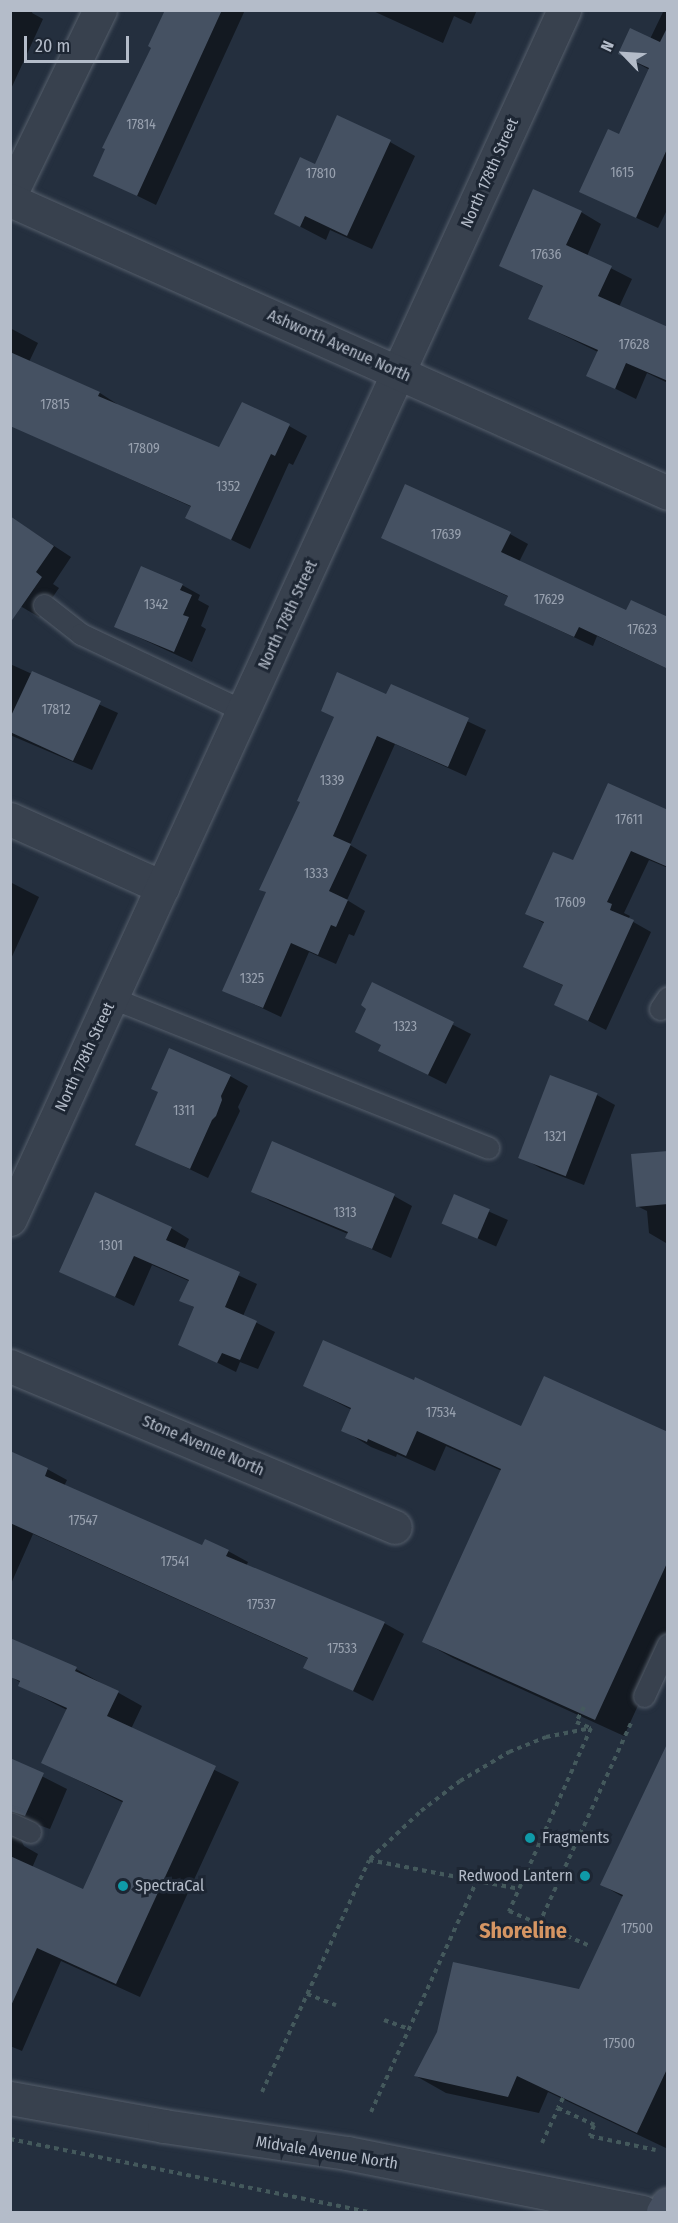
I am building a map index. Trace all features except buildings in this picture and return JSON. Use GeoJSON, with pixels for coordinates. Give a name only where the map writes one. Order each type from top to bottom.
{"type":"FeatureCollection","features":[{"type":"Feature","properties":{"kind":"main road"},"geometry":{"type":"LineString","coordinates":[[663,2212],[668,2204]]}},
{"type":"Feature","properties":{"kind":"street"},"geometry":{"type":"LineString","coordinates":[[10,195],[100,10]]}},
{"type":"Feature","properties":{"kind":"street","name":"North 178th Street"},"geometry":{"type":"LineString","coordinates":[[10,1219],[400,373],[564,10]]}},
{"type":"Feature","properties":{"kind":"street","name":"Ashworth Avenue North"},"geometry":{"type":"LineString","coordinates":[[10,200],[668,493]]}},
{"type":"Feature","properties":{"kind":"street"},"geometry":{"type":"LineString","coordinates":[[10,819],[162,887]]}},
{"type":"Feature","properties":{"kind":"street","name":"Stone Avenue North"},"geometry":{"type":"LineString","coordinates":[[10,1366],[395,1527]]}},
{"type":"Feature","properties":{"kind":"street","name":"Midvale Avenue North"},"geometry":{"type":"LineString","coordinates":[[10,2098],[164,2126],[347,2153],[642,2212]]}},
{"type":"Feature","properties":{"kind":"lane"},"geometry":{"type":"LineString","coordinates":[[44,605],[81,634],[244,711]]}},
{"type":"Feature","properties":{"kind":"lane"},"geometry":{"type":"LineString","coordinates":[[112,998],[488,1148]]}},
{"type":"Feature","properties":{"kind":"lane"},"geometry":{"type":"LineString","coordinates":[[644,1696],[668,1644]]}},
{"type":"Feature","properties":{"kind":"lane"},"geometry":{"type":"LineString","coordinates":[[10,1823],[30,1832]]}},
{"type":"Feature","properties":{"kind":"path"},"geometry":{"type":"LineString","coordinates":[[539,1924],[644,1696]]}},
{"type":"Feature","properties":{"kind":"path"},"geometry":{"type":"LineString","coordinates":[[584,1707],[576,1722],[591,1728]]}},
{"type":"Feature","properties":{"kind":"path"},"geometry":{"type":"LineString","coordinates":[[590,1946],[509,1911],[591,1728]]}},
{"type":"Feature","properties":{"kind":"path"},"geometry":{"type":"LineString","coordinates":[[262,2092],[369,1860],[421,1811],[460,1781],[489,1763],[546,1737],[591,1728]]}},
{"type":"Feature","properties":{"kind":"path"},"geometry":{"type":"LineString","coordinates":[[369,1860],[519,1889]]}},
{"type":"Feature","properties":{"kind":"path"},"geometry":{"type":"LineString","coordinates":[[371,2112],[477,1880]]}},
{"type":"Feature","properties":{"kind":"path"},"geometry":{"type":"LineString","coordinates":[[307,1995],[336,2005]]}},
{"type":"Feature","properties":{"kind":"path"},"geometry":{"type":"LineString","coordinates":[[384,2020],[409,2029]]}},
{"type":"Feature","properties":{"kind":"path"},"geometry":{"type":"LineString","coordinates":[[542,2143],[563,2098]]}},
{"type":"Feature","properties":{"kind":"path"},"geometry":{"type":"LineString","coordinates":[[558,2108],[594,2125],[590,2136],[656,2150]]}},
{"type":"Feature","properties":{"kind":"path"},"geometry":{"type":"LineString","coordinates":[[10,2139],[370,2212]]}},
{"type":"Feature","properties":{"kind":"place","name":"Fragments"},"geometry":{"type":"Point","coordinates":[530,1838]}},
{"type":"Feature","properties":{"kind":"place","name":"Redwood Lantern"},"geometry":{"type":"Point","coordinates":[585,1876]}},
{"type":"Feature","properties":{"kind":"place","name":"SpectraCal"},"geometry":{"type":"Point","coordinates":[123,1886]}},
{"type":"Feature","properties":{"kind":"district","name":"Shoreline"},"geometry":{"type":"Point","coordinates":[523,1931]}}]}
